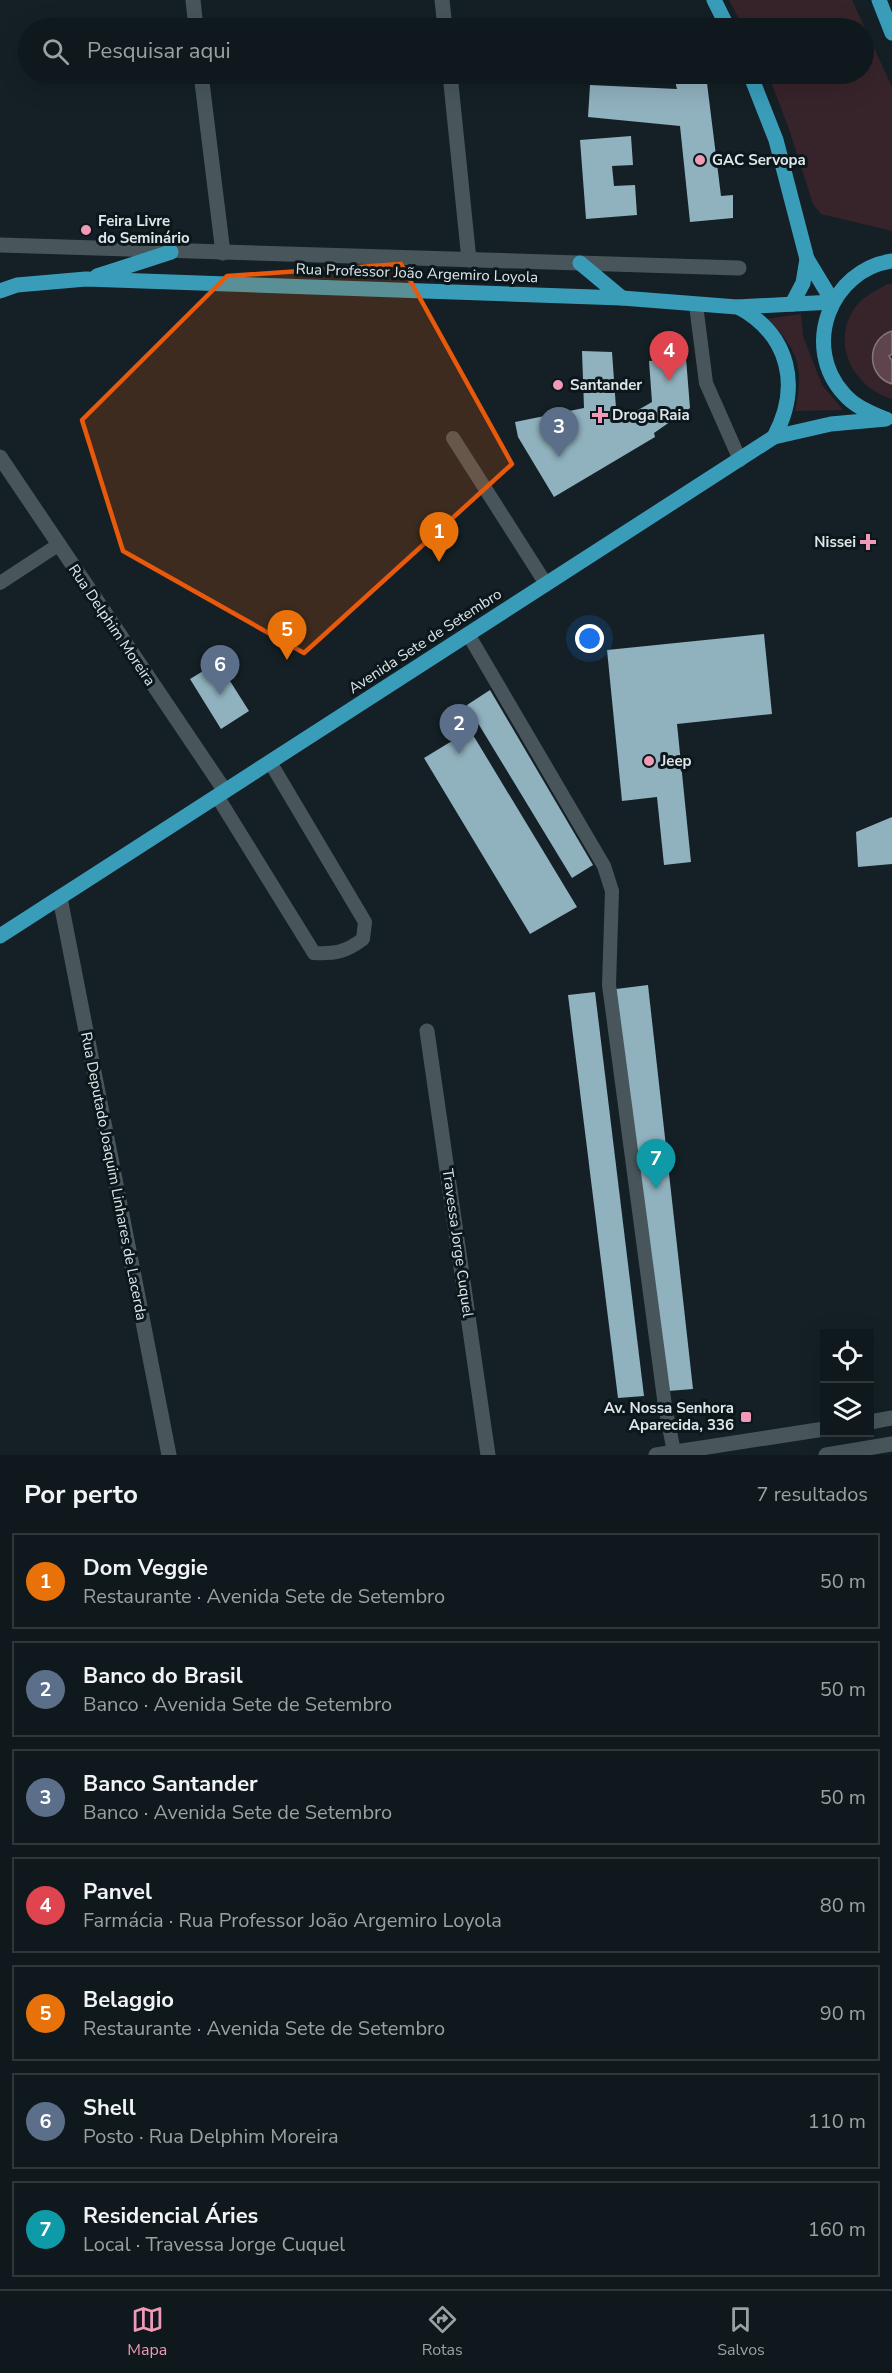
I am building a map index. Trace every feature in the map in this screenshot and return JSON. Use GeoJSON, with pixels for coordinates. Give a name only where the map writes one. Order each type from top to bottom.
{"type":"FeatureCollection","features":[{"type":"Feature","properties":{"kind":"main road"},"geometry":{"type":"LineString","coordinates":[[714,0],[723,18]]}},
{"type":"Feature","properties":{"kind":"main road"},"geometry":{"type":"LineString","coordinates":[[879,0],[892,33]]}},
{"type":"Feature","properties":{"kind":"main road"},"geometry":{"type":"LineString","coordinates":[[754,84],[776,140],[807,259],[833,302]]}},
{"type":"Feature","properties":{"kind":"main road"},"geometry":{"type":"LineString","coordinates":[[86,279],[171,252]]}},
{"type":"Feature","properties":{"kind":"main road"},"geometry":{"type":"LineString","coordinates":[[792,304],[803,283],[807,259]]}},
{"type":"Feature","properties":{"kind":"main road"},"geometry":{"type":"LineString","coordinates":[[890,422],[856,405],[844,394],[831,373],[824,350],[823,333],[833,302],[842,289],[868,268],[892,261]]}},
{"type":"Feature","properties":{"kind":"main road"},"geometry":{"type":"LineString","coordinates":[[580,262],[622,298]]}},
{"type":"Feature","properties":{"kind":"main road","name":"Rua Professor João Argemiro Loyola"},"geometry":{"type":"LineString","coordinates":[[0,291],[17,285],[86,279],[622,298],[737,307],[833,302]]}},
{"type":"Feature","properties":{"kind":"main road"},"geometry":{"type":"LineString","coordinates":[[737,307],[767,328],[785,360],[789,394],[784,416],[774,437]]}},
{"type":"Feature","properties":{"kind":"main road","name":"Avenida Sete de Setembro"},"geometry":{"type":"LineString","coordinates":[[0,936],[774,437],[831,424],[890,422]]}},
{"type":"Feature","properties":{"kind":"street"},"geometry":{"type":"LineString","coordinates":[[194,0],[195,18]]}},
{"type":"Feature","properties":{"kind":"street"},"geometry":{"type":"LineString","coordinates":[[442,0],[444,18]]}},
{"type":"Feature","properties":{"kind":"street"},"geometry":{"type":"LineString","coordinates":[[202,84],[223,253]]}},
{"type":"Feature","properties":{"kind":"street"},"geometry":{"type":"LineString","coordinates":[[451,84],[469,260]]}},
{"type":"Feature","properties":{"kind":"street","name":"Rua Professor João Argemiro Loyola"},"geometry":{"type":"LineString","coordinates":[[0,245],[739,268]]}},
{"type":"Feature","properties":{"kind":"street","name":"Rua Delphim Moreira"},"geometry":{"type":"LineString","coordinates":[[0,457],[221,794]]}},
{"type":"Feature","properties":{"kind":"street","name":"Rua Deputado Joaquim Linhares de Lacerda"},"geometry":{"type":"LineString","coordinates":[[60,898],[169,1455]]}},
{"type":"Feature","properties":{"kind":"street","name":"Travessa Jorge Cuquel"},"geometry":{"type":"LineString","coordinates":[[427,1031],[488,1455]]}},
{"type":"Feature","properties":{"kind":"street"},"geometry":{"type":"LineString","coordinates":[[874,1421],[892,1418]]}},
{"type":"Feature","properties":{"kind":"street"},"geometry":{"type":"LineString","coordinates":[[656,1455],[820,1430]]}},
{"type":"Feature","properties":{"kind":"street"},"geometry":{"type":"LineString","coordinates":[[826,1455],[892,1444]]}},
{"type":"Feature","properties":{"kind":"lane"},"geometry":{"type":"LineString","coordinates":[[696,305],[706,383],[740,459]]}},
{"type":"Feature","properties":{"kind":"lane"},"geometry":{"type":"LineString","coordinates":[[453,438],[546,584]]}},
{"type":"Feature","properties":{"kind":"lane"},"geometry":{"type":"LineString","coordinates":[[0,583],[58,545]]}},
{"type":"Feature","properties":{"kind":"lane"},"geometry":{"type":"LineString","coordinates":[[468,634],[604,866],[612,891],[609,985],[665,1406],[674,1452]]}},
{"type":"Feature","properties":{"kind":"lane"},"geometry":{"type":"LineString","coordinates":[[221,794],[314,953],[332,954],[348,950],[363,939],[364,922],[270,762]]}},
{"type":"Feature","properties":{"kind":"highlighted area"},"geometry":{"type":"Polygon","coordinates":[[[401,264],[512,464],[304,653],[123,551],[82,420],[227,276],[401,264]]]}},
{"type":"Feature","properties":{"kind":"shaded area"},"geometry":{"type":"Polygon","coordinates":[[[729,0],[852,0],[860,18],[739,18],[729,0]]]}},
{"type":"Feature","properties":{"kind":"shaded area"},"geometry":{"type":"Polygon","coordinates":[[[874,48],[892,87],[892,231],[821,214],[813,204],[772,84],[874,84],[874,48]]]}},
{"type":"Feature","properties":{"kind":"shaded area"},"geometry":{"type":"Polygon","coordinates":[[[888,284],[892,284],[892,399],[878,393],[856,373],[845,347],[845,333],[849,319],[857,305],[888,284]]]}},
{"type":"Feature","properties":{"kind":"shaded area"},"geometry":{"type":"Polygon","coordinates":[[[801,314],[803,336],[822,385],[843,410],[795,411],[799,383],[796,360],[786,340],[767,319],[801,314]]]}},
{"type":"Feature","properties":{"kind":"shaded area"},"geometry":{"type":"Polygon","coordinates":[[[892,331],[892,354],[889,356],[892,361],[892,384],[883,380],[877,373],[872,358],[877,342],[883,335],[892,331]]]}},
{"type":"Feature","properties":{"kind":"building","name":"GAC Servopa"},"geometry":{"type":"Polygon","coordinates":[[[676,84],[707,84],[721,196],[733,195],[733,218],[690,222],[680,126],[588,117],[590,85],[677,89],[676,84]]]}},
{"type":"Feature","properties":{"kind":"building"},"geometry":{"type":"Polygon","coordinates":[[[631,136],[633,165],[612,166],[614,186],[635,185],[637,215],[586,219],[580,140],[631,136]]]}},
{"type":"Feature","properties":{"kind":"building"},"geometry":{"type":"Polygon","coordinates":[[[582,351],[612,352],[617,422],[652,402],[649,361],[686,358],[690,408],[654,433],[655,437],[554,497],[518,437],[515,422],[584,408],[582,351]]]}},
{"type":"Feature","properties":{"kind":"building","name":"Jeep"},"geometry":{"type":"Polygon","coordinates":[[[764,634],[772,714],[677,724],[691,862],[664,865],[657,797],[622,801],[607,650],[764,634]]]}},
{"type":"Feature","properties":{"kind":"building"},"geometry":{"type":"Polygon","coordinates":[[[218,662],[249,711],[221,729],[190,679],[218,662]]]}},
{"type":"Feature","properties":{"kind":"building"},"geometry":{"type":"Polygon","coordinates":[[[490,690],[593,865],[572,878],[467,705],[490,690]]]}},
{"type":"Feature","properties":{"kind":"building"},"geometry":{"type":"Polygon","coordinates":[[[470,730],[577,907],[530,934],[424,758],[470,730]]]}},
{"type":"Feature","properties":{"kind":"building"},"geometry":{"type":"Polygon","coordinates":[[[892,817],[892,864],[858,867],[856,832],[892,817]]]}},
{"type":"Feature","properties":{"kind":"building"},"geometry":{"type":"Polygon","coordinates":[[[648,985],[693,1389],[668,1391],[616,989],[648,985]]]}},
{"type":"Feature","properties":{"kind":"building"},"geometry":{"type":"Polygon","coordinates":[[[595,992],[644,1396],[618,1398],[568,995],[595,992]]]}},
{"type":"Feature","properties":{"kind":"place","name":"GAC Servopa"},"geometry":{"type":"Point","coordinates":[700,160]}},
{"type":"Feature","properties":{"kind":"place","name":"Feira Livre do Seminário"},"geometry":{"type":"Point","coordinates":[86,230]}},
{"type":"Feature","properties":{"kind":"place","name":"Panvel"},"geometry":{"type":"Point","coordinates":[669,381]}},
{"type":"Feature","properties":{"kind":"place","name":"Santander"},"geometry":{"type":"Point","coordinates":[558,385]}},
{"type":"Feature","properties":{"kind":"place","name":"Droga Raia"},"geometry":{"type":"Point","coordinates":[600,415]}},
{"type":"Feature","properties":{"kind":"place","name":"Banco Santander"},"geometry":{"type":"Point","coordinates":[559,457]}},
{"type":"Feature","properties":{"kind":"place","name":"Nissei"},"geometry":{"type":"Point","coordinates":[868,542]}},
{"type":"Feature","properties":{"kind":"place","name":"Dom Veggie"},"geometry":{"type":"Point","coordinates":[439,562]}},
{"type":"Feature","properties":{"kind":"place","name":"Belaggio"},"geometry":{"type":"Point","coordinates":[287,660]}},
{"type":"Feature","properties":{"kind":"place","name":"Shell"},"geometry":{"type":"Point","coordinates":[220,695]}},
{"type":"Feature","properties":{"kind":"place","name":"Banco do Brasil"},"geometry":{"type":"Point","coordinates":[459,754]}},
{"type":"Feature","properties":{"kind":"place","name":"Jeep"},"geometry":{"type":"Point","coordinates":[649,761]}},
{"type":"Feature","properties":{"kind":"place","name":"Residencial Áries"},"geometry":{"type":"Point","coordinates":[656,1189]}},
{"type":"Feature","properties":{"kind":"place","name":"Av. Nossa Senhora Aparecida, 336"},"geometry":{"type":"Point","coordinates":[746,1417]}}]}
